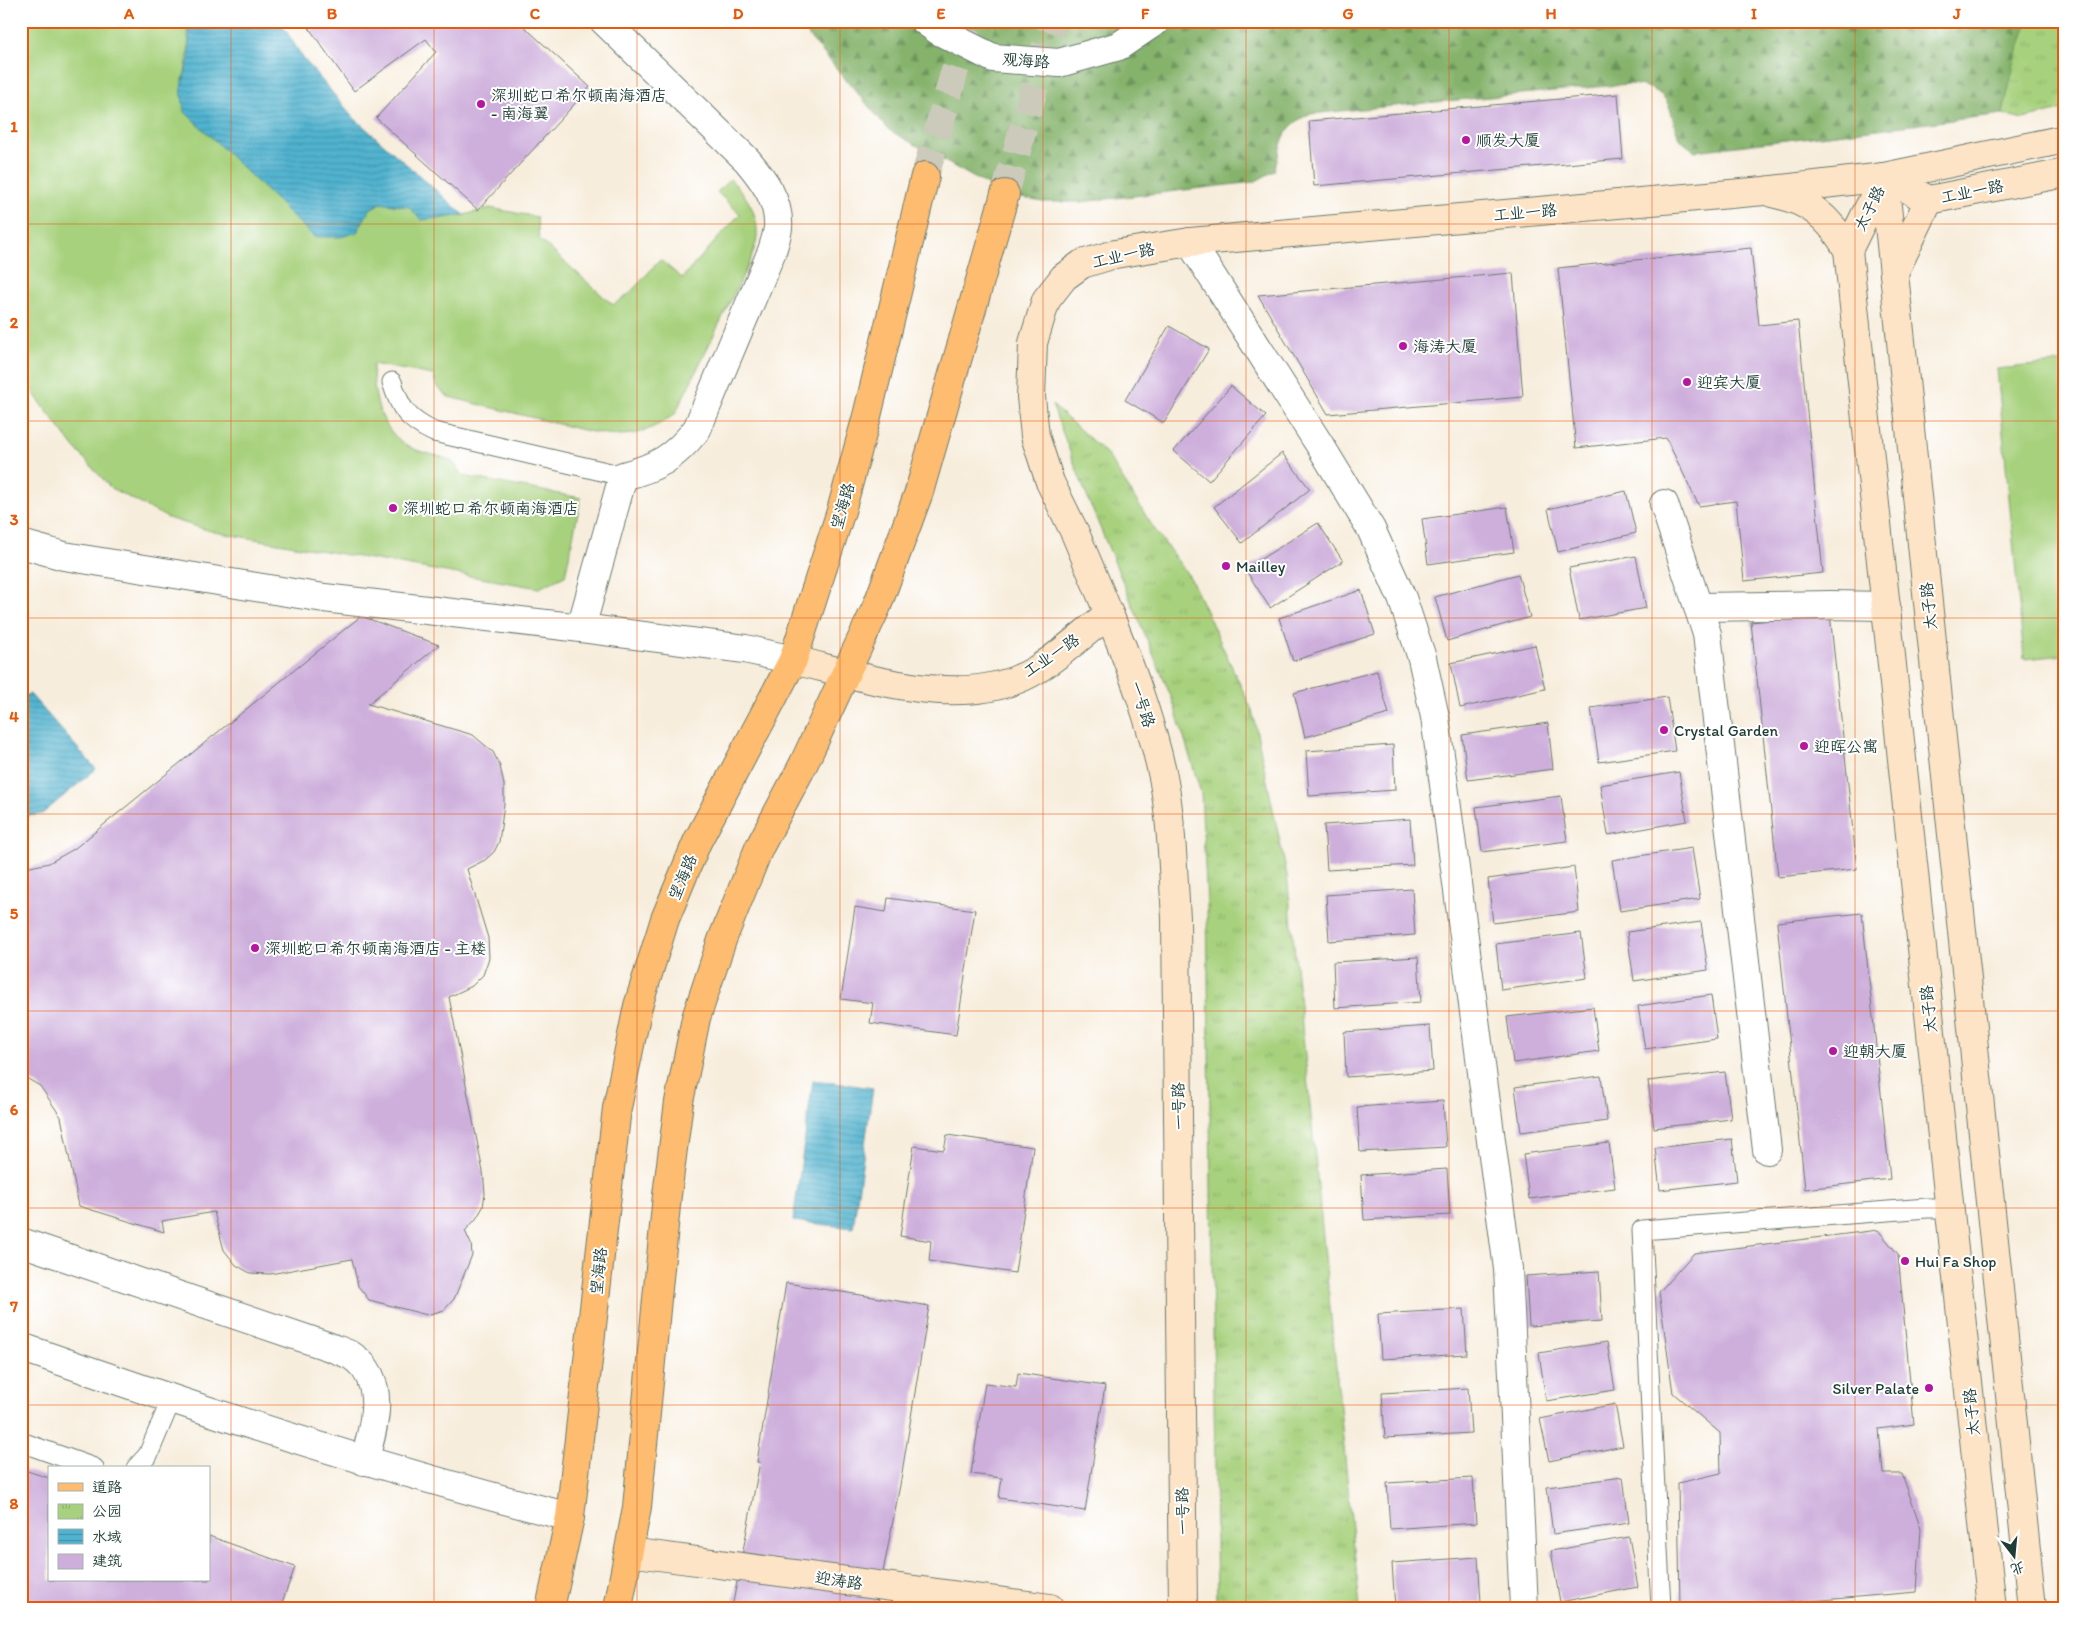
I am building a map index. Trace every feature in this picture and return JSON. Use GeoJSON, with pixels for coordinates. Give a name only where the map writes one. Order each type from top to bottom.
{"type":"FeatureCollection","features":[{"type":"Feature","properties":{"kind":"main road","name":"望海路"},"geometry":{"type":"LineString","coordinates":[[550,1608],[570,1517],[616,1117],[638,1006],[665,919],[697,842],[793,660],[842,511],[872,397],[925,176]]}},
{"type":"Feature","properties":{"kind":"main road"},"geometry":{"type":"LineString","coordinates":[[618,1608],[629,1552],[640,1470],[667,1195],[679,1102],[696,1018],[722,940],[758,848],[803,765],[877,606],[919,492],[1005,194]]}},
{"type":"Feature","properties":{"kind":"street"},"geometry":{"type":"LineString","coordinates":[[581,628],[623,476],[642,471],[662,462],[681,449],[697,430],[772,252],[778,227],[774,202],[764,180],[604,21]]}},
{"type":"Feature","properties":{"kind":"street","name":"观海路"},"geometry":{"type":"LineString","coordinates":[[925,21],[939,31],[993,58],[1059,63],[1119,46],[1156,21]]}},
{"type":"Feature","properties":{"kind":"street","name":"工业一路"},"geometry":{"type":"LineString","coordinates":[[793,660],[915,688],[975,690],[1007,683],[1036,670],[1109,614],[1075,533],[1050,482],[1035,436],[1031,397],[1033,343],[1046,300],[1064,277],[1082,264],[1115,254],[1190,242],[1764,191],[1884,177],[2065,139]]}},
{"type":"Feature","properties":{"kind":"street","name":"工业一路"},"geometry":{"type":"LineString","coordinates":[[1884,177],[1928,200],[2065,173]]}},
{"type":"Feature","properties":{"kind":"street","name":"太子路"},"geometry":{"type":"LineString","coordinates":[[1884,177],[1848,250],[1992,1608]]}},
{"type":"Feature","properties":{"kind":"street","name":"太子路"},"geometry":{"type":"LineString","coordinates":[[1884,177],[2032,1608]]}},
{"type":"Feature","properties":{"kind":"street"},"geometry":{"type":"LineString","coordinates":[[1764,191],[1793,197],[1818,212],[1837,230],[1848,250]]}},
{"type":"Feature","properties":{"kind":"street"},"geometry":{"type":"LineString","coordinates":[[1894,273],[1928,200]]}},
{"type":"Feature","properties":{"kind":"street"},"geometry":{"type":"LineString","coordinates":[[1190,242],[1323,450],[1371,529],[1402,598],[1422,658],[1435,718],[1508,1269],[1524,1608]]}},
{"type":"Feature","properties":{"kind":"street"},"geometry":{"type":"LineString","coordinates":[[1664,504],[1707,634],[1767,1150]]}},
{"type":"Feature","properties":{"kind":"street"},"geometry":{"type":"LineString","coordinates":[[21,544],[64,556],[324,598],[745,649],[793,660]]}},
{"type":"Feature","properties":{"kind":"street"},"geometry":{"type":"LineString","coordinates":[[1698,607],[1886,606]]}},
{"type":"Feature","properties":{"kind":"street","name":"一号路"},"geometry":{"type":"LineString","coordinates":[[1109,614],[1132,669],[1150,725],[1163,779],[1171,839],[1176,918],[1183,1608]]}},
{"type":"Feature","properties":{"kind":"street"},"geometry":{"type":"LineString","coordinates":[[21,1242],[330,1346],[353,1357],[364,1368],[376,1395],[376,1414],[364,1462]]}},
{"type":"Feature","properties":{"kind":"street"},"geometry":{"type":"LineString","coordinates":[[21,1347],[171,1400],[364,1462],[570,1517]]}},
{"type":"Feature","properties":{"kind":"street","name":"迎涛路"},"geometry":{"type":"LineString","coordinates":[[629,1552],[1050,1608]]}},
{"type":"Feature","properties":{"kind":"lane"},"geometry":{"type":"LineString","coordinates":[[392,382],[397,398],[406,415],[417,424],[434,432],[623,476]]}},
{"type":"Feature","properties":{"kind":"lane"},"geometry":{"type":"LineString","coordinates":[[1660,1608],[1642,1230],[1927,1208],[1949,1208]]}},
{"type":"Feature","properties":{"kind":"lane"},"geometry":{"type":"LineString","coordinates":[[138,1466],[148,1455],[171,1400]]}},
{"type":"Feature","properties":{"kind":"lane"},"geometry":{"type":"LineString","coordinates":[[21,1442],[88,1466]]}},
{"type":"Feature","properties":{"kind":"shaded area"},"geometry":{"type":"Polygon","coordinates":[[[692,1599],[754,1608],[685,1608],[692,1599]]]}},
{"type":"Feature","properties":{"kind":"green space"},"geometry":{"type":"Polygon","coordinates":[[[21,21],[185,21],[188,47],[187,63],[181,88],[357,232],[370,209],[380,203],[409,207],[438,219],[490,208],[537,217],[539,239],[613,305],[629,294],[660,260],[682,278],[740,214],[717,192],[730,179],[741,191],[753,211],[757,226],[755,247],[751,259],[675,414],[663,422],[633,434],[613,435],[587,431],[449,397],[439,388],[433,375],[373,364],[373,377],[381,413],[393,434],[402,442],[418,451],[451,461],[463,476],[581,498],[565,576],[539,588],[214,532],[168,518],[111,488],[74,447],[21,377],[21,21]]]}},
{"type":"Feature","properties":{"kind":"green space"},"geometry":{"type":"Polygon","coordinates":[[[796,21],[2028,21],[2015,60],[2003,114],[1695,151],[1680,138],[1668,105],[1660,94],[1649,88],[1628,84],[1309,114],[1293,125],[1284,137],[1274,171],[1254,182],[1081,202],[1042,202],[1012,196],[987,185],[889,130],[796,21]]]}},
{"type":"Feature","properties":{"kind":"green space"},"geometry":{"type":"Polygon","coordinates":[[[2028,21],[2065,21],[2065,109],[2023,119],[2003,114],[2015,60],[2028,21]]]}},
{"type":"Feature","properties":{"kind":"green space"},"geometry":{"type":"Polygon","coordinates":[[[2065,362],[2065,655],[2024,659],[1997,369],[2065,362]]]}},
{"type":"Feature","properties":{"kind":"green space"},"geometry":{"type":"Polygon","coordinates":[[[1052,405],[1107,454],[1153,527],[1191,579],[1252,710],[1287,875],[1360,1608],[1217,1608],[1207,904],[1201,793],[1172,699],[1088,499],[1052,405]]]}},
{"type":"Feature","properties":{"kind":"water"},"geometry":{"type":"Polygon","coordinates":[[[185,21],[280,21],[303,58],[354,118],[464,215],[421,220],[409,207],[380,203],[370,209],[357,232],[341,237],[314,237],[184,111],[181,88],[189,59],[189,33],[185,21]]]}},
{"type":"Feature","properties":{"kind":"water"},"geometry":{"type":"Polygon","coordinates":[[[30,694],[96,769],[42,814],[21,817],[21,696],[30,694]]]}},
{"type":"Feature","properties":{"kind":"water"},"geometry":{"type":"Polygon","coordinates":[[[813,1080],[873,1088],[853,1228],[793,1221],[813,1080]]]}},
{"type":"Feature","properties":{"kind":"building","name":"深圳蛇口希尔顿南海酒店 - 南海翼"},"geometry":{"type":"Polygon","coordinates":[[[304,21],[518,21],[590,87],[478,210],[376,118],[436,52],[426,39],[354,91],[304,21]]]}},
{"type":"Feature","properties":{"kind":"building","name":"顺发大厦"},"geometry":{"type":"Polygon","coordinates":[[[1618,94],[1623,159],[1314,186],[1309,121],[1618,94]]]}},
{"type":"Feature","properties":{"kind":"building","name":"迎宾大厦"},"geometry":{"type":"Polygon","coordinates":[[[1751,248],[1759,325],[1798,321],[1823,573],[1744,581],[1736,501],[1699,506],[1666,438],[1576,448],[1558,268],[1751,248]]]}},
{"type":"Feature","properties":{"kind":"building","name":"海涛大厦"},"geometry":{"type":"Polygon","coordinates":[[[1513,273],[1523,397],[1328,414],[1258,295],[1513,273]]]}},
{"type":"Feature","properties":{"kind":"building"},"geometry":{"type":"Polygon","coordinates":[[[1169,326],[1209,349],[1164,423],[1125,400],[1169,326]]]}},
{"type":"Feature","properties":{"kind":"building"},"geometry":{"type":"Polygon","coordinates":[[[1231,386],[1266,416],[1209,481],[1174,451],[1231,386]]]}},
{"type":"Feature","properties":{"kind":"building"},"geometry":{"type":"Polygon","coordinates":[[[1282,453],[1310,489],[1242,543],[1214,507],[1282,453]]]}},
{"type":"Feature","properties":{"kind":"building"},"geometry":{"type":"Polygon","coordinates":[[[1626,491],[1636,533],[1558,552],[1548,509],[1626,491]]]}},
{"type":"Feature","properties":{"kind":"building"},"geometry":{"type":"Polygon","coordinates":[[[1507,507],[1514,552],[1428,564],[1422,519],[1507,507]]]}},
{"type":"Feature","properties":{"kind":"building"},"geometry":{"type":"Polygon","coordinates":[[[1318,523],[1343,561],[1270,608],[1245,569],[1318,523]]]}},
{"type":"Feature","properties":{"kind":"building"},"geometry":{"type":"Polygon","coordinates":[[[1636,556],[1646,608],[1579,620],[1569,568],[1636,556]]]}},
{"type":"Feature","properties":{"kind":"building"},"geometry":{"type":"Polygon","coordinates":[[[1518,574],[1530,617],[1447,641],[1435,597],[1518,574]]]}},
{"type":"Feature","properties":{"kind":"building"},"geometry":{"type":"Polygon","coordinates":[[[1361,590],[1375,634],[1293,661],[1279,618],[1361,590]]]}},
{"type":"Feature","properties":{"kind":"building","name":"迎晖公寓"},"geometry":{"type":"Polygon","coordinates":[[[1830,614],[1857,869],[1778,877],[1751,622],[1830,614]]]}},
{"type":"Feature","properties":{"kind":"building","name":"深圳蛇口希尔顿南海酒店 - 主楼"},"geometry":{"type":"Polygon","coordinates":[[[361,616],[439,645],[368,704],[473,735],[493,752],[500,766],[504,785],[504,804],[499,842],[494,852],[485,860],[467,869],[488,938],[489,958],[483,975],[472,986],[449,997],[483,1172],[485,1193],[483,1207],[476,1219],[465,1231],[471,1244],[472,1255],[454,1299],[444,1310],[427,1315],[369,1300],[358,1286],[352,1259],[270,1274],[250,1273],[236,1265],[224,1250],[214,1212],[162,1221],[164,1232],[79,1206],[61,1117],[40,1086],[21,1075],[21,869],[49,863],[74,849],[361,616]]]}},
{"type":"Feature","properties":{"kind":"building"},"geometry":{"type":"Polygon","coordinates":[[[1535,645],[1545,689],[1460,708],[1451,663],[1535,645]]]}},
{"type":"Feature","properties":{"kind":"building"},"geometry":{"type":"Polygon","coordinates":[[[1377,671],[1389,714],[1305,737],[1294,693],[1377,671]]]}},
{"type":"Feature","properties":{"kind":"building"},"geometry":{"type":"Polygon","coordinates":[[[1667,697],[1675,751],[1599,762],[1591,708],[1667,697]]]}},
{"type":"Feature","properties":{"kind":"building"},"geometry":{"type":"Polygon","coordinates":[[[1548,723],[1553,769],[1468,780],[1462,735],[1548,723]]]}},
{"type":"Feature","properties":{"kind":"building"},"geometry":{"type":"Polygon","coordinates":[[[1393,745],[1395,790],[1309,796],[1306,751],[1393,745]]]}},
{"type":"Feature","properties":{"kind":"building"},"geometry":{"type":"Polygon","coordinates":[[[1679,772],[1687,821],[1608,835],[1600,785],[1679,772]]]}},
{"type":"Feature","properties":{"kind":"building"},"geometry":{"type":"Polygon","coordinates":[[[1561,796],[1567,841],[1482,852],[1476,807],[1561,796]]]}},
{"type":"Feature","properties":{"kind":"building"},"geometry":{"type":"Polygon","coordinates":[[[1410,819],[1413,865],[1327,870],[1324,825],[1410,819]]]}},
{"type":"Feature","properties":{"kind":"building"},"geometry":{"type":"Polygon","coordinates":[[[1692,848],[1700,899],[1620,911],[1612,860],[1692,848]]]}},
{"type":"Feature","properties":{"kind":"building"},"geometry":{"type":"Polygon","coordinates":[[[1574,867],[1579,912],[1493,923],[1488,879],[1574,867]]]}},
{"type":"Feature","properties":{"kind":"building"},"geometry":{"type":"Polygon","coordinates":[[[1412,889],[1415,935],[1329,941],[1326,895],[1412,889]]]}},
{"type":"Feature","properties":{"kind":"building"},"geometry":{"type":"Polygon","coordinates":[[[888,898],[975,910],[956,1035],[870,1023],[873,1003],[841,999],[855,907],[886,912],[888,898]]]}},
{"type":"Feature","properties":{"kind":"building","name":"迎朝大厦"},"geometry":{"type":"Polygon","coordinates":[[[1862,913],[1890,1179],[1805,1189],[1777,922],[1862,913]]]}},
{"type":"Feature","properties":{"kind":"building"},"geometry":{"type":"Polygon","coordinates":[[[1701,922],[1708,970],[1634,981],[1627,932],[1701,922]]]}},
{"type":"Feature","properties":{"kind":"building"},"geometry":{"type":"Polygon","coordinates":[[[1581,933],[1587,978],[1501,990],[1496,944],[1581,933]]]}},
{"type":"Feature","properties":{"kind":"building"},"geometry":{"type":"Polygon","coordinates":[[[1418,957],[1421,1002],[1335,1008],[1333,962],[1418,957]]]}},
{"type":"Feature","properties":{"kind":"building"},"geometry":{"type":"Polygon","coordinates":[[[1711,995],[1717,1039],[1645,1049],[1638,1006],[1711,995]]]}},
{"type":"Feature","properties":{"kind":"building"},"geometry":{"type":"Polygon","coordinates":[[[1593,1007],[1599,1051],[1513,1063],[1507,1017],[1593,1007]]]}},
{"type":"Feature","properties":{"kind":"building"},"geometry":{"type":"Polygon","coordinates":[[[1430,1026],[1433,1071],[1346,1077],[1344,1032],[1430,1026]]]}},
{"type":"Feature","properties":{"kind":"building"},"geometry":{"type":"Polygon","coordinates":[[[1725,1072],[1731,1119],[1654,1128],[1648,1081],[1725,1072]]]}},
{"type":"Feature","properties":{"kind":"building"},"geometry":{"type":"Polygon","coordinates":[[[1601,1076],[1607,1121],[1521,1132],[1515,1087],[1601,1076]]]}},
{"type":"Feature","properties":{"kind":"building"},"geometry":{"type":"Polygon","coordinates":[[[1443,1101],[1446,1147],[1360,1152],[1357,1107],[1443,1101]]]}},
{"type":"Feature","properties":{"kind":"building"},"geometry":{"type":"Polygon","coordinates":[[[947,1135],[1033,1147],[1015,1273],[929,1261],[931,1241],[900,1236],[914,1146],[944,1150],[947,1135]]]}},
{"type":"Feature","properties":{"kind":"building"},"geometry":{"type":"Polygon","coordinates":[[[1732,1139],[1737,1181],[1660,1190],[1655,1148],[1732,1139]]]}},
{"type":"Feature","properties":{"kind":"building"},"geometry":{"type":"Polygon","coordinates":[[[1609,1143],[1615,1188],[1529,1199],[1523,1154],[1609,1143]]]}},
{"type":"Feature","properties":{"kind":"building"},"geometry":{"type":"Polygon","coordinates":[[[1447,1169],[1450,1215],[1364,1220],[1361,1175],[1447,1169]]]}},
{"type":"Feature","properties":{"kind":"building"},"geometry":{"type":"Polygon","coordinates":[[[1878,1230],[1898,1254],[1914,1424],[1879,1429],[1883,1474],[1902,1474],[1921,1528],[1917,1592],[1727,1608],[1680,1608],[1678,1483],[1721,1473],[1720,1433],[1673,1393],[1659,1292],[1694,1253],[1878,1230]]]}},
{"type":"Feature","properties":{"kind":"building"},"geometry":{"type":"Polygon","coordinates":[[[1599,1271],[1602,1321],[1529,1326],[1526,1276],[1599,1271]]]}},
{"type":"Feature","properties":{"kind":"building"},"geometry":{"type":"Polygon","coordinates":[[[786,1283],[929,1306],[900,1485],[876,1608],[732,1608],[760,1462],[757,1462],[786,1283]]]}},
{"type":"Feature","properties":{"kind":"building"},"geometry":{"type":"Polygon","coordinates":[[[1464,1309],[1467,1354],[1381,1359],[1378,1314],[1464,1309]]]}},
{"type":"Feature","properties":{"kind":"building"},"geometry":{"type":"Polygon","coordinates":[[[1607,1342],[1615,1390],[1546,1401],[1539,1353],[1607,1342]]]}},
{"type":"Feature","properties":{"kind":"building"},"geometry":{"type":"Polygon","coordinates":[[[1018,1373],[1105,1386],[1085,1511],[999,1498],[1002,1478],[971,1474],[985,1383],[1016,1387],[1018,1373]]]}},
{"type":"Feature","properties":{"kind":"building"},"geometry":{"type":"Polygon","coordinates":[[[1468,1388],[1471,1433],[1385,1438],[1382,1393],[1468,1388]]]}},
{"type":"Feature","properties":{"kind":"building"},"geometry":{"type":"Polygon","coordinates":[[[1615,1404],[1623,1446],[1549,1461],[1540,1419],[1615,1404]]]}},
{"type":"Feature","properties":{"kind":"building"},"geometry":{"type":"Polygon","coordinates":[[[21,1469],[48,1478],[48,1582],[210,1582],[210,1536],[295,1567],[280,1608],[21,1608],[21,1469]]]}},
{"type":"Feature","properties":{"kind":"building"},"geometry":{"type":"Polygon","coordinates":[[[1623,1477],[1629,1523],[1553,1534],[1547,1487],[1623,1477]]]}},
{"type":"Feature","properties":{"kind":"building"},"geometry":{"type":"Polygon","coordinates":[[[1473,1478],[1476,1523],[1390,1529],[1387,1483],[1473,1478]]]}},
{"type":"Feature","properties":{"kind":"building"},"geometry":{"type":"Polygon","coordinates":[[[1629,1537],[1638,1587],[1560,1602],[1551,1551],[1629,1537]]]}},
{"type":"Feature","properties":{"kind":"building"},"geometry":{"type":"Polygon","coordinates":[[[1478,1557],[1481,1602],[1395,1608],[1392,1563],[1478,1557]]]}},
{"type":"Feature","properties":{"kind":"tunnel"},"geometry":{"type":"LineString","coordinates":[[925,176],[969,21]]}},
{"type":"Feature","properties":{"kind":"tunnel"},"geometry":{"type":"LineString","coordinates":[[1005,194],[1053,21]]}},
{"type":"Feature","properties":{"kind":"place","name":"深圳蛇口希尔顿南海酒店 - 南海翼"},"geometry":{"type":"Point","coordinates":[481,104]}},
{"type":"Feature","properties":{"kind":"place","name":"顺发大厦"},"geometry":{"type":"Point","coordinates":[1466,140]}},
{"type":"Feature","properties":{"kind":"place","name":"海涛大厦"},"geometry":{"type":"Point","coordinates":[1403,346]}},
{"type":"Feature","properties":{"kind":"place","name":"迎宾大厦"},"geometry":{"type":"Point","coordinates":[1687,382]}},
{"type":"Feature","properties":{"kind":"place","name":"深圳蛇口希尔顿南海酒店"},"geometry":{"type":"Point","coordinates":[393,508]}},
{"type":"Feature","properties":{"kind":"place","name":"Mailley"},"geometry":{"type":"Point","coordinates":[1226,566]}},
{"type":"Feature","properties":{"kind":"place","name":"Crystal Garden"},"geometry":{"type":"Point","coordinates":[1664,730]}},
{"type":"Feature","properties":{"kind":"place","name":"迎晖公寓"},"geometry":{"type":"Point","coordinates":[1804,746]}},
{"type":"Feature","properties":{"kind":"place","name":"深圳蛇口希尔顿南海酒店 - 主楼"},"geometry":{"type":"Point","coordinates":[255,948]}},
{"type":"Feature","properties":{"kind":"place","name":"迎朝大厦"},"geometry":{"type":"Point","coordinates":[1833,1051]}},
{"type":"Feature","properties":{"kind":"place","name":"Hui Fa Shop"},"geometry":{"type":"Point","coordinates":[1905,1261]}},
{"type":"Feature","properties":{"kind":"place","name":"Silver Palate"},"geometry":{"type":"Point","coordinates":[1929,1388]}}]}
